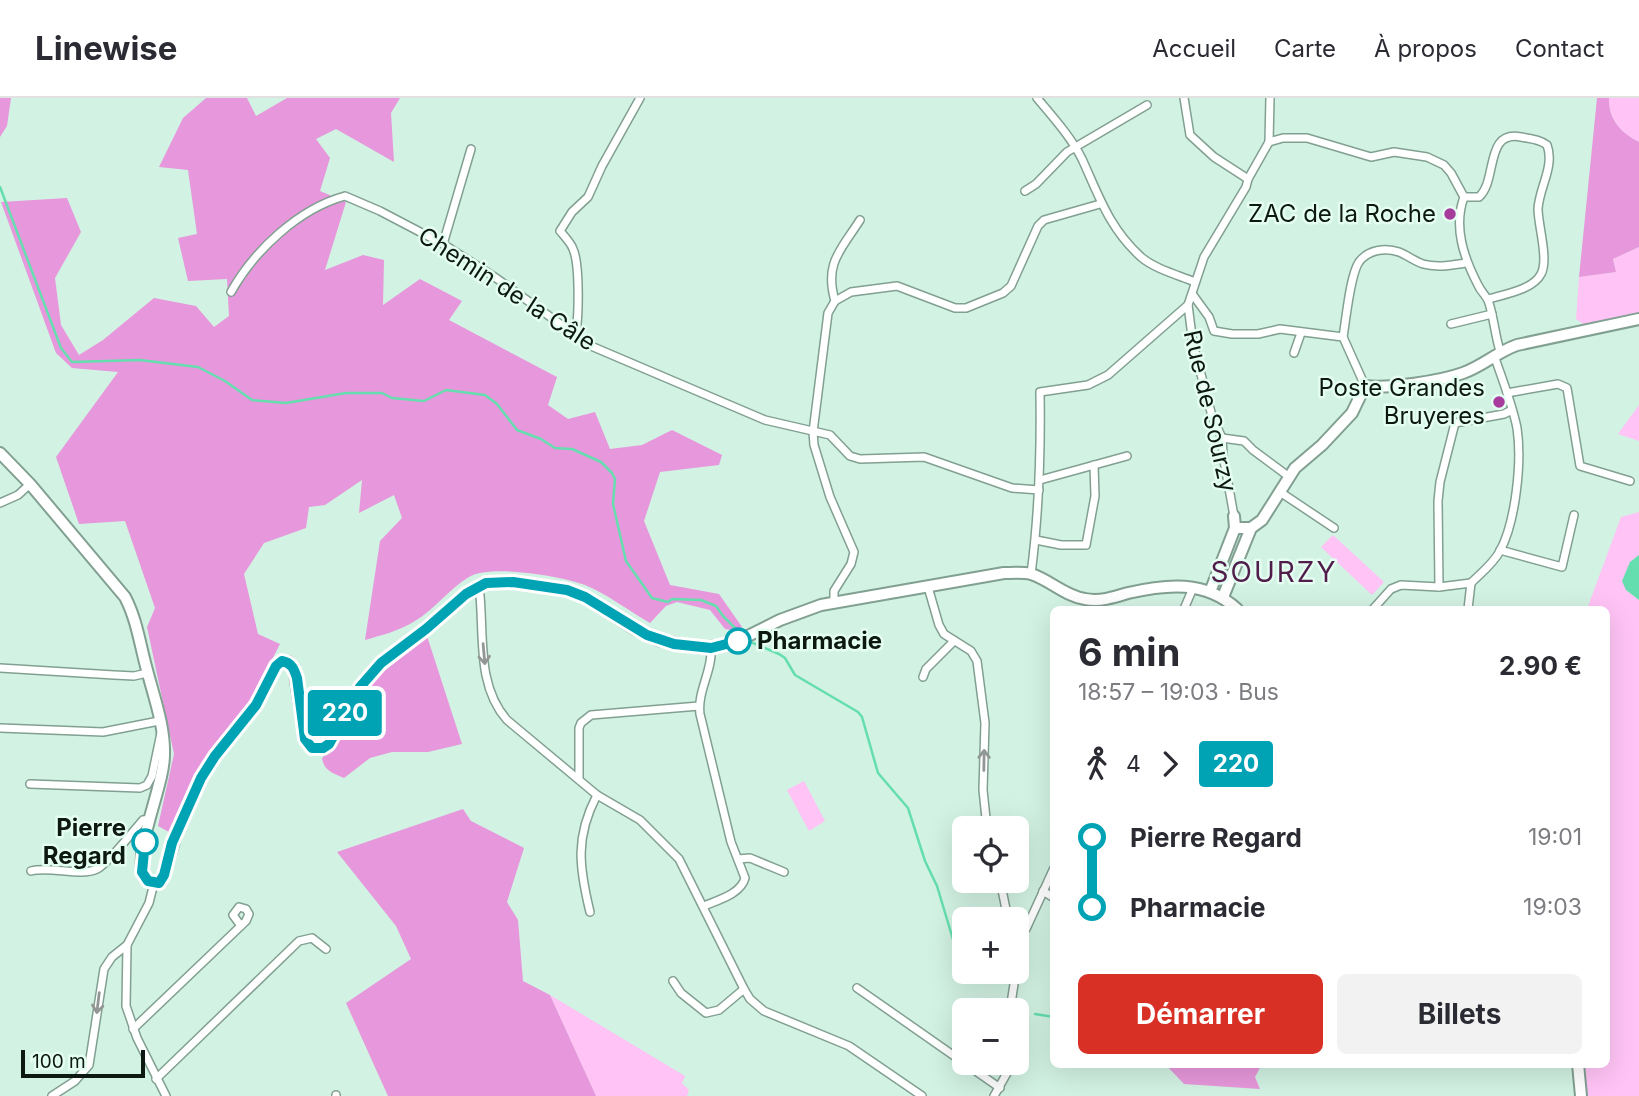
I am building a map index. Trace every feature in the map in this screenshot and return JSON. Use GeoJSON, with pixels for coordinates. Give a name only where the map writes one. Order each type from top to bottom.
{"type":"FeatureCollection","features":[{"type":"Feature","properties":{"kind":"street"},"geometry":{"type":"LineString","coordinates":[[575,337],[579,324],[574,249],[560,231],[572,212],[588,197],[640,98]]}},
{"type":"Feature","properties":{"kind":"street"},"geometry":{"type":"LineString","coordinates":[[1037,98],[1075,147],[1100,204],[1112,223],[1141,257],[1195,282]]}},
{"type":"Feature","properties":{"kind":"street"},"geometry":{"type":"LineString","coordinates":[[1184,98],[1190,135],[1214,157],[1248,179]]}},
{"type":"Feature","properties":{"kind":"street"},"geometry":{"type":"LineString","coordinates":[[1031,574],[1040,480],[1040,392],[1088,385],[1108,375],[1188,305],[1204,257],[1240,201],[1248,179],[1269,142],[1270,98]]}},
{"type":"Feature","properties":{"kind":"street"},"geometry":{"type":"LineString","coordinates":[[1025,191],[1036,184],[1067,152],[1147,105]]}},
{"type":"Feature","properties":{"kind":"street"},"geometry":{"type":"LineString","coordinates":[[1464,197],[1479,197],[1485,192],[1495,152],[1499,142],[1506,137],[1513,135],[1541,140],[1547,145],[1549,162],[1539,204],[1544,264],[1542,273],[1526,287],[1489,299]]}},
{"type":"Feature","properties":{"kind":"street"},"geometry":{"type":"LineString","coordinates":[[1269,142],[1283,138],[1307,138],[1371,157],[1394,152],[1427,157],[1444,165],[1464,197],[1459,211],[1466,263],[1481,292],[1489,299],[1497,353],[1519,444],[1516,488],[1510,521],[1500,550],[1488,568],[1471,583],[1438,587],[1401,585],[1391,589],[1376,606]]}},
{"type":"Feature","properties":{"kind":"street"},"geometry":{"type":"LineString","coordinates":[[443,244],[471,149]]}},
{"type":"Feature","properties":{"kind":"street","name":"Chemin de la Câle"},"geometry":{"type":"LineString","coordinates":[[231,292],[240,275],[272,240],[315,207],[345,196],[393,217],[443,244],[591,346],[765,420],[830,435],[850,456],[860,459],[924,457],[1012,488],[1039,490]]}},
{"type":"Feature","properties":{"kind":"street"},"geometry":{"type":"LineString","coordinates":[[834,602],[834,591],[851,564],[854,552],[830,496],[814,444],[813,432],[828,313],[835,301],[851,292],[897,286],[954,308],[966,308],[1003,293],[1011,286],[1038,226],[1044,220],[1100,204]]}},
{"type":"Feature","properties":{"kind":"street"},"geometry":{"type":"LineString","coordinates":[[835,301],[831,269],[833,261],[860,220]]}},
{"type":"Feature","properties":{"kind":"street"},"geometry":{"type":"LineString","coordinates":[[1223,597],[1251,528],[1262,520],[1288,476],[1352,414],[1365,386],[1343,337],[1360,262],[1382,248],[1398,251],[1431,266],[1466,263]]}},
{"type":"Feature","properties":{"kind":"street"},"geometry":{"type":"LineString","coordinates":[[1192,295],[1209,317],[1214,331],[1258,334],[1280,330],[1343,337]]}},
{"type":"Feature","properties":{"kind":"street","name":"Rue de Sourzy"},"geometry":{"type":"LineString","coordinates":[[1188,305],[1192,344],[1212,416],[1222,438],[1234,516]]}},
{"type":"Feature","properties":{"kind":"street"},"geometry":{"type":"LineString","coordinates":[[1451,324],[1492,314]]}},
{"type":"Feature","properties":{"kind":"street"},"geometry":{"type":"LineString","coordinates":[[1365,386],[1391,387],[1464,373],[1497,353],[1639,320]]}},
{"type":"Feature","properties":{"kind":"street"},"geometry":{"type":"LineString","coordinates":[[1294,353],[1301,333]]}},
{"type":"Feature","properties":{"kind":"street"},"geometry":{"type":"LineString","coordinates":[[1507,393],[1558,384],[1567,388],[1580,466],[1630,481]]}},
{"type":"Feature","properties":{"kind":"street"},"geometry":{"type":"LineString","coordinates":[[1438,587],[1438,501],[1455,423],[1504,414],[1512,410]]}},
{"type":"Feature","properties":{"kind":"street"},"geometry":{"type":"LineString","coordinates":[[1222,438],[1244,441],[1288,476]]}},
{"type":"Feature","properties":{"kind":"street"},"geometry":{"type":"LineString","coordinates":[[0,453],[30,484],[125,597],[133,613],[165,753],[150,819],[142,872],[148,881],[154,883],[159,883],[164,875],[172,843],[201,778],[261,697],[276,666],[282,661],[294,668],[305,739],[312,748],[323,748],[329,744],[360,687],[381,663],[466,594],[486,583],[513,582],[567,590],[585,597],[635,629],[658,640],[711,648],[738,641],[780,620],[834,602],[1004,573],[1031,574],[1074,597],[1089,600],[1172,586],[1210,592],[1223,597],[1234,606]]}},
{"type":"Feature","properties":{"kind":"street"},"geometry":{"type":"LineString","coordinates":[[1040,480],[1127,456]]}},
{"type":"Feature","properties":{"kind":"street"},"geometry":{"type":"LineString","coordinates":[[1035,540],[1061,545],[1086,545],[1095,496],[1094,465]]}},
{"type":"Feature","properties":{"kind":"street"},"geometry":{"type":"LineString","coordinates":[[0,503],[23,492],[30,484]]}},
{"type":"Feature","properties":{"kind":"street"},"geometry":{"type":"LineString","coordinates":[[1280,492],[1335,528]]}},
{"type":"Feature","properties":{"kind":"street"},"geometry":{"type":"LineString","coordinates":[[1500,550],[1562,567],[1574,515]]}},
{"type":"Feature","properties":{"kind":"street"},"geometry":{"type":"LineString","coordinates":[[1210,592],[1235,528],[1234,516]]}},
{"type":"Feature","properties":{"kind":"street"},"geometry":{"type":"LineString","coordinates":[[1235,528],[1251,528]]}},
{"type":"Feature","properties":{"kind":"street"},"geometry":{"type":"LineString","coordinates":[[1468,606],[1471,583]]}},
{"type":"Feature","properties":{"kind":"street"},"geometry":{"type":"LineString","coordinates":[[479,586],[485,666],[490,691],[500,713],[597,795],[640,820],[662,839],[679,859],[750,999],[764,1011],[849,1046],[922,1096]]}},
{"type":"Feature","properties":{"kind":"street"},"geometry":{"type":"LineString","coordinates":[[928,587],[944,634],[971,651],[976,661],[985,723],[983,790],[986,816]]}},
{"type":"Feature","properties":{"kind":"street"},"geometry":{"type":"LineString","coordinates":[[1185,606],[1192,588]]}},
{"type":"Feature","properties":{"kind":"street"},"geometry":{"type":"LineString","coordinates":[[923,677],[926,669],[954,641]]}},
{"type":"Feature","properties":{"kind":"street"},"geometry":{"type":"LineString","coordinates":[[704,906],[742,886],[745,878],[731,842],[699,706],[711,648]]}},
{"type":"Feature","properties":{"kind":"street"},"geometry":{"type":"LineString","coordinates":[[0,668],[124,676],[147,673]]}},
{"type":"Feature","properties":{"kind":"street"},"geometry":{"type":"LineString","coordinates":[[579,778],[579,728],[591,715],[699,706]]}},
{"type":"Feature","properties":{"kind":"street"},"geometry":{"type":"LineString","coordinates":[[0,728],[103,732],[160,727]]}},
{"type":"Feature","properties":{"kind":"street"},"geometry":{"type":"LineString","coordinates":[[30,784],[140,788],[147,785],[152,776],[160,727]]}},
{"type":"Feature","properties":{"kind":"street"},"geometry":{"type":"LineString","coordinates":[[590,912],[583,882],[581,837],[588,812],[597,795]]}},
{"type":"Feature","properties":{"kind":"street"},"geometry":{"type":"LineString","coordinates":[[31,871],[42,868],[85,871],[97,869],[143,820],[150,819]]}},
{"type":"Feature","properties":{"kind":"street"},"geometry":{"type":"LineString","coordinates":[[738,859],[750,858],[784,872]]}},
{"type":"Feature","properties":{"kind":"street"},"geometry":{"type":"LineString","coordinates":[[1029,922],[1050,876]]}},
{"type":"Feature","properties":{"kind":"street"},"geometry":{"type":"LineString","coordinates":[[52,1096],[75,1081],[89,1065],[104,969],[112,957],[127,945],[149,903],[154,883]]}},
{"type":"Feature","properties":{"kind":"street"},"geometry":{"type":"LineString","coordinates":[[1043,891],[1050,895]]}},
{"type":"Feature","properties":{"kind":"street"},"geometry":{"type":"LineString","coordinates":[[133,1029],[241,926]]}},
{"type":"Feature","properties":{"kind":"street"},"geometry":{"type":"LineString","coordinates":[[156,1079],[299,940],[312,938],[326,948]]}},
{"type":"Feature","properties":{"kind":"street"},"geometry":{"type":"LineString","coordinates":[[127,945],[126,1006],[133,1029],[166,1096]]}},
{"type":"Feature","properties":{"kind":"street"},"geometry":{"type":"LineString","coordinates":[[673,981],[681,993],[706,1013],[719,1010],[744,989]]}},
{"type":"Feature","properties":{"kind":"street"},"geometry":{"type":"LineString","coordinates":[[857,988],[1000,1088]]}},
{"type":"Feature","properties":{"kind":"street"},"geometry":{"type":"LineString","coordinates":[[1578,1068],[1581,1096]]}},
{"type":"Feature","properties":{"kind":"street"},"geometry":{"type":"LineString","coordinates":[[994,1096],[1006,1075]]}},
{"type":"Feature","properties":{"kind":"shaded area"},"geometry":{"type":"Polygon","coordinates":[[[0,98],[11,98],[7,126],[0,137],[0,98]]]}},
{"type":"Feature","properties":{"kind":"shaded area"},"geometry":{"type":"Polygon","coordinates":[[[206,98],[247,98],[256,116],[287,98],[400,98],[391,113],[394,162],[336,129],[316,139],[330,158],[320,191],[346,202],[325,270],[363,255],[384,260],[383,305],[420,279],[462,301],[449,320],[557,377],[548,405],[568,419],[595,412],[610,449],[642,445],[672,430],[722,455],[719,465],[660,472],[644,521],[670,585],[719,594],[742,627],[738,631],[725,629],[710,610],[677,602],[666,606],[650,623],[585,585],[544,575],[509,571],[479,573],[469,577],[409,624],[365,640],[380,541],[402,518],[394,495],[359,513],[362,480],[325,505],[309,507],[306,528],[264,543],[244,574],[258,634],[280,644],[254,695],[208,754],[169,832],[158,826],[174,754],[147,627],[155,608],[125,521],[79,524],[56,457],[118,372],[72,368],[56,353],[1,202],[67,198],[81,232],[55,278],[61,325],[79,355],[103,340],[154,298],[196,306],[214,327],[229,316],[227,279],[188,281],[178,238],[197,234],[188,170],[159,167],[183,118],[206,98]]]}},
{"type":"Feature","properties":{"kind":"shaded area"},"geometry":{"type":"Polygon","coordinates":[[[1597,98],[1609,98],[1613,119],[1639,142],[1639,247],[1613,259],[1616,272],[1579,277],[1597,98]]]}},
{"type":"Feature","properties":{"kind":"shaded area"},"geometry":{"type":"Polygon","coordinates":[[[1609,98],[1639,98],[1639,142],[1613,119],[1609,98]]]}},
{"type":"Feature","properties":{"kind":"shaded area"},"geometry":{"type":"Polygon","coordinates":[[[1639,247],[1639,313],[1586,326],[1576,319],[1579,277],[1616,272],[1613,259],[1639,247]]]}},
{"type":"Feature","properties":{"kind":"shaded area"},"geometry":{"type":"Polygon","coordinates":[[[1639,405],[1639,441],[1618,434],[1639,405]]]}},
{"type":"Feature","properties":{"kind":"shaded area"},"geometry":{"type":"Polygon","coordinates":[[[1639,512],[1639,555],[1630,562],[1626,590],[1639,600],[1639,1096],[1586,1096],[1582,1068],[1610,1068],[1610,606],[1588,606],[1621,517],[1639,512]]]}},
{"type":"Feature","properties":{"kind":"shaded area"},"geometry":{"type":"Polygon","coordinates":[[[1333,535],[1384,582],[1372,595],[1321,547],[1333,535]]]}},
{"type":"Feature","properties":{"kind":"shaded area"},"geometry":{"type":"Polygon","coordinates":[[[1639,555],[1639,600],[1626,590],[1622,581],[1630,562],[1639,555]]]}},
{"type":"Feature","properties":{"kind":"shaded area"},"geometry":{"type":"Polygon","coordinates":[[[427,636],[462,744],[428,752],[392,752],[370,758],[344,778],[330,771],[322,758],[335,746],[371,682],[427,636]]]}},
{"type":"Feature","properties":{"kind":"shaded area"},"geometry":{"type":"Polygon","coordinates":[[[804,781],[825,821],[809,831],[787,790],[804,781]]]}},
{"type":"Feature","properties":{"kind":"shaded area"},"geometry":{"type":"Polygon","coordinates":[[[463,809],[471,821],[524,848],[507,902],[518,920],[523,981],[550,995],[596,1096],[388,1096],[346,1003],[411,959],[396,926],[337,852],[463,809]]]}},
{"type":"Feature","properties":{"kind":"shaded area"},"geometry":{"type":"Polygon","coordinates":[[[550,995],[685,1076],[682,1083],[689,1090],[687,1096],[596,1096],[550,995]]]}},
{"type":"Feature","properties":{"kind":"shaded area"},"geometry":{"type":"Polygon","coordinates":[[[1169,1068],[1260,1068],[1255,1077],[1260,1089],[1184,1084],[1169,1068]]]}},
{"type":"Feature","properties":{"kind":"waterway"},"geometry":{"type":"LineString","coordinates":[[0,187],[61,348],[72,362],[140,360],[198,367],[225,381],[252,400],[286,403],[346,393],[382,393],[392,398],[424,401],[446,390],[485,395],[497,404],[517,430],[541,439],[555,448],[572,449],[601,462],[612,473],[615,479],[613,504],[626,561],[652,598],[668,602],[672,599],[701,600],[716,606],[743,636]]}},
{"type":"Feature","properties":{"kind":"waterway"},"geometry":{"type":"LineString","coordinates":[[748,641],[779,654],[785,658],[795,675],[858,712],[862,717],[878,773],[908,808],[952,936]]}},
{"type":"Feature","properties":{"kind":"waterway"},"geometry":{"type":"LineString","coordinates":[[1035,1014],[1050,1016]]}},
{"type":"Feature","properties":{"kind":"bus line","name":"220"},"geometry":{"type":"LineString","coordinates":[[145,842],[142,872],[148,881],[159,883],[164,875],[172,843],[201,778],[225,741],[256,705],[276,666],[282,661],[294,668],[297,678],[305,739],[312,748],[323,748],[329,744],[360,687],[381,663],[466,594],[486,583],[513,582],[567,590],[585,597],[635,629],[674,644],[711,648],[738,641]]}},
{"type":"Feature","properties":{"kind":"place","name":"ZAC de la Roche"},"geometry":{"type":"Point","coordinates":[1450,214]}},
{"type":"Feature","properties":{"kind":"place","name":"Poste Grandes Bruyeres"},"geometry":{"type":"Point","coordinates":[1499,402]}},
{"type":"Feature","properties":{"kind":"place","name":"Pharmacie"},"geometry":{"type":"Point","coordinates":[738,641]}},
{"type":"Feature","properties":{"kind":"place","name":"Pierre Regard"},"geometry":{"type":"Point","coordinates":[145,842]}},
{"type":"Feature","properties":{"kind":"district","name":"SOURZY"},"geometry":{"type":"Point","coordinates":[1274,572]}}]}
